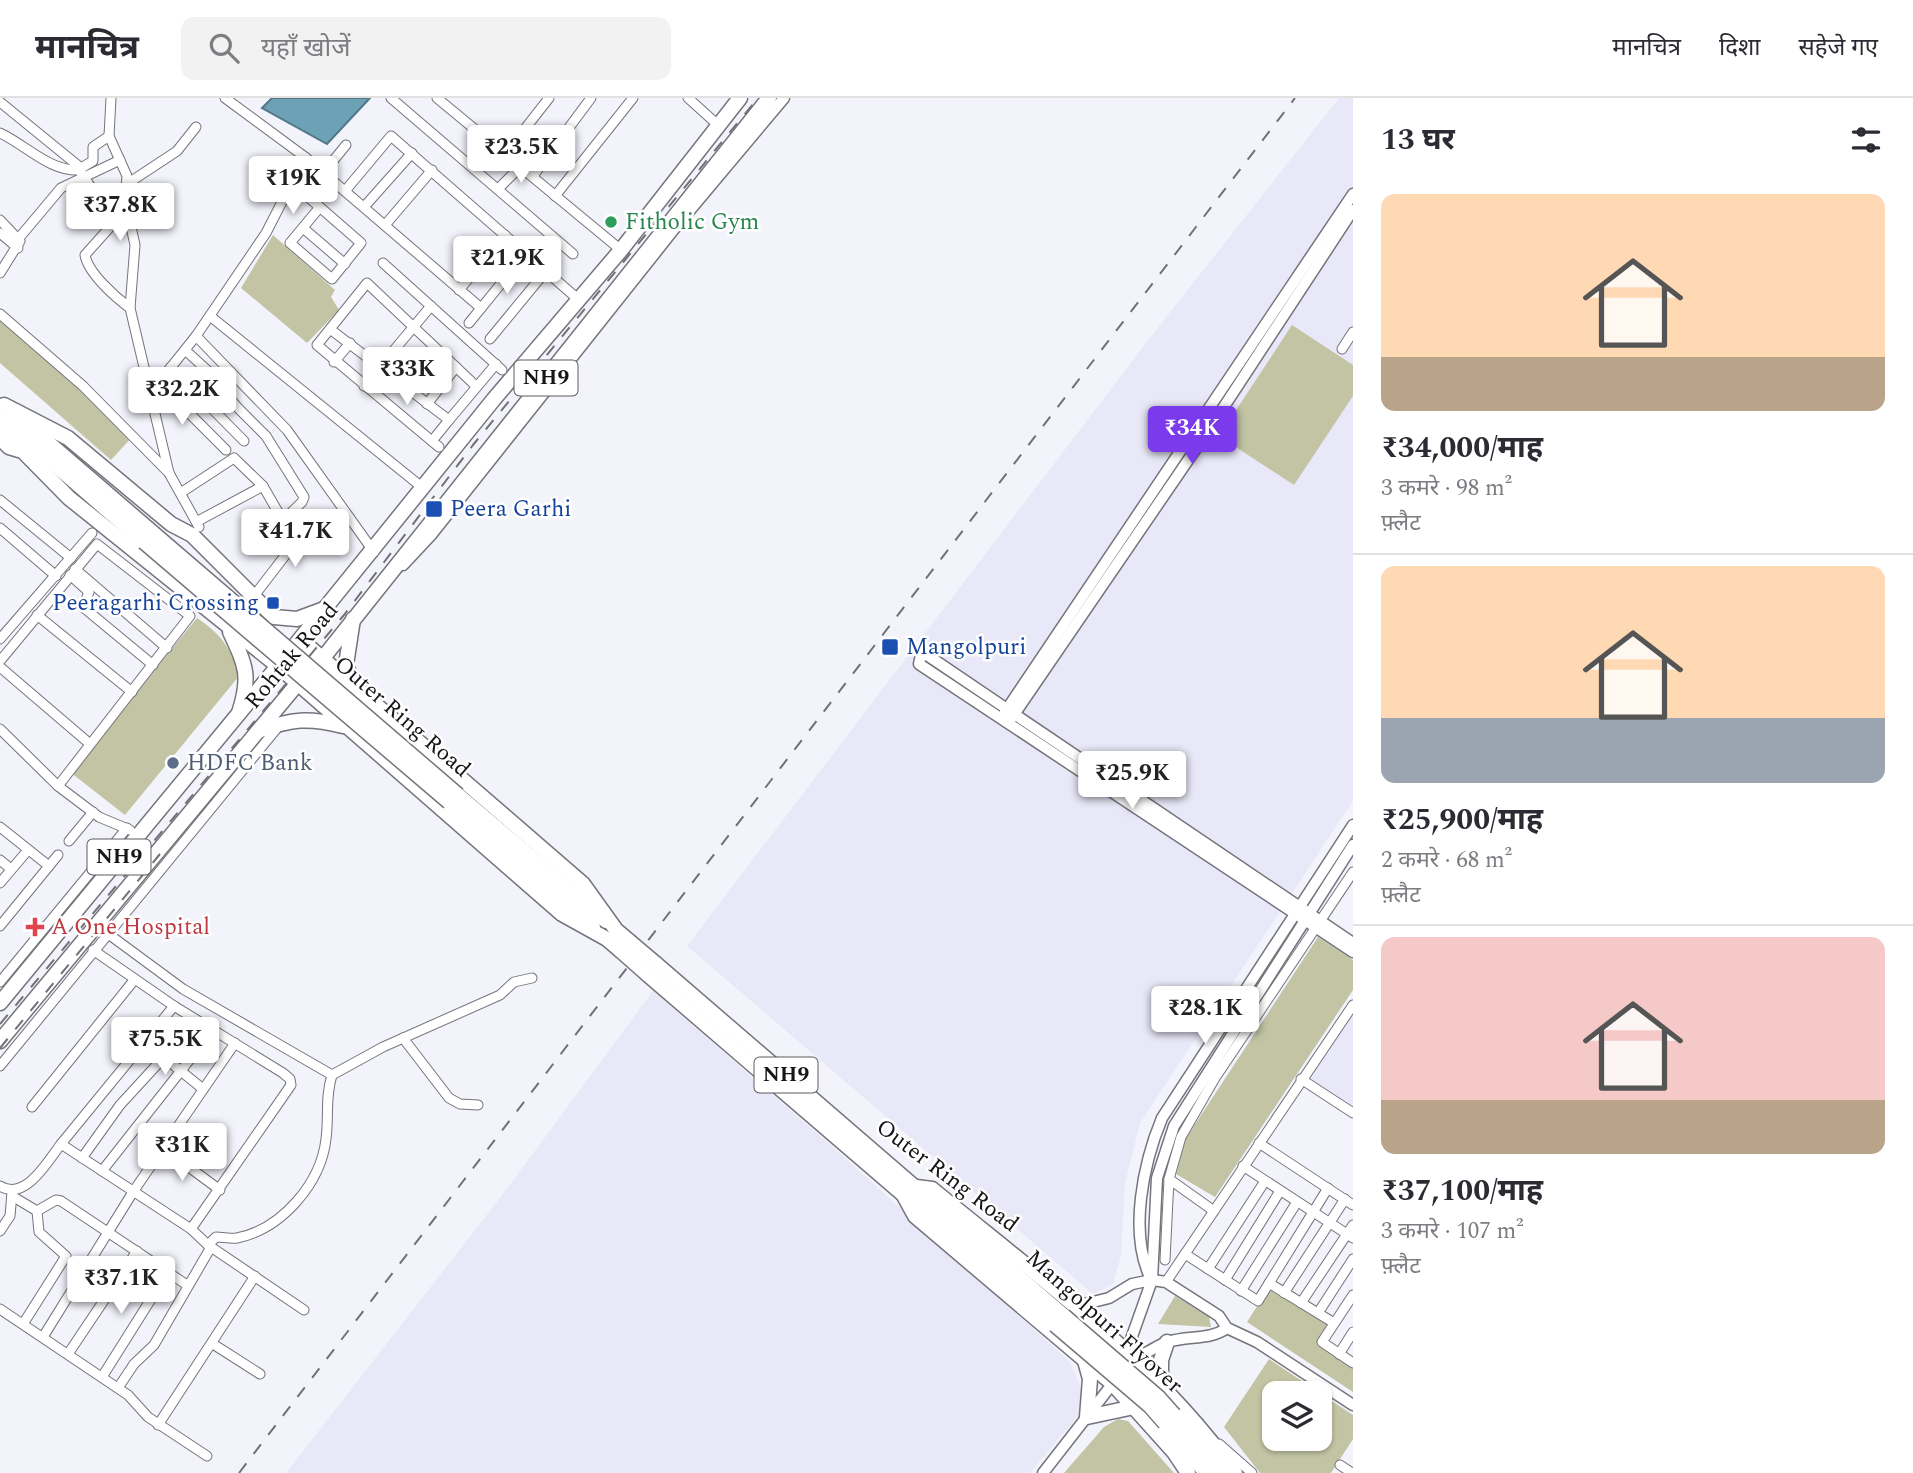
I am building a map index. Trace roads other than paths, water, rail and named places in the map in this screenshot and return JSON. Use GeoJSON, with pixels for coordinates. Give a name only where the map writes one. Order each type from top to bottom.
{"type":"FeatureCollection","features":[{"type":"Feature","properties":{"kind":"main road","name":"Rohtak Road"},"geometry":{"type":"LineString","coordinates":[[0,1003],[132,832],[239,713],[329,607],[423,488],[621,250],[740,98]]}},
{"type":"Feature","properties":{"kind":"main road","name":"Rohtak Road"},"geometry":{"type":"LineString","coordinates":[[0,1041],[179,836],[258,731],[323,658],[769,98]]}},
{"type":"Feature","properties":{"kind":"main road","name":"Outer Ring Road"},"geometry":{"type":"LineString","coordinates":[[1,408],[625,946],[902,1194]]}},
{"type":"Feature","properties":{"kind":"main road"},"geometry":{"type":"LineString","coordinates":[[1,408],[68,438],[171,524],[192,535],[274,617],[297,619],[329,607]]}},
{"type":"Feature","properties":{"kind":"main road"},"geometry":{"type":"LineString","coordinates":[[0,428],[19,450]]}},
{"type":"Feature","properties":{"kind":"main road"},"geometry":{"type":"LineString","coordinates":[[0,438],[9,447],[19,450]]}},
{"type":"Feature","properties":{"kind":"main road","name":"Outer Ring Road"},"geometry":{"type":"LineString","coordinates":[[19,450],[69,498],[298,683],[562,914],[611,934]]}},
{"type":"Feature","properties":{"kind":"main road"},"geometry":{"type":"LineString","coordinates":[[353,685],[346,665],[354,618]]}},
{"type":"Feature","properties":{"kind":"main road"},"geometry":{"type":"LineString","coordinates":[[227,625],[240,654],[248,683],[239,713]]}},
{"type":"Feature","properties":{"kind":"main road","name":"Outer Ring Road"},"geometry":{"type":"LineString","coordinates":[[301,640],[583,884],[611,934]]}},
{"type":"Feature","properties":{"kind":"main road"},"geometry":{"type":"LineString","coordinates":[[361,738],[383,711]]}},
{"type":"Feature","properties":{"kind":"main road"},"geometry":{"type":"LineString","coordinates":[[258,731],[282,723],[312,718],[348,727]]}},
{"type":"Feature","properties":{"kind":"main road","name":"Outer Ring Road"},"geometry":{"type":"LineString","coordinates":[[651,969],[916,1187],[932,1189],[1132,1355],[1207,1434],[1235,1473]]}},
{"type":"Feature","properties":{"kind":"main road","name":"Mangolpuri Flyover"},"geometry":{"type":"LineString","coordinates":[[916,1187],[935,1213],[1150,1406],[1206,1473]]}},
{"type":"Feature","properties":{"kind":"main road"},"geometry":{"type":"LineString","coordinates":[[902,1194],[915,1216],[1113,1384],[1188,1473]]}},
{"type":"Feature","properties":{"kind":"main road","name":"Mangolpuri Flyover"},"geometry":{"type":"LineString","coordinates":[[902,1194],[935,1213],[1064,1316],[1158,1397],[1221,1473]]}},
{"type":"Feature","properties":{"kind":"main road"},"geometry":{"type":"LineString","coordinates":[[1052,1333],[1067,1332],[1076,1324],[1072,1307],[1064,1297]]}},
{"type":"Feature","properties":{"kind":"main road"},"geometry":{"type":"LineString","coordinates":[[1161,1384],[1161,1360],[1167,1342]]}},
{"type":"Feature","properties":{"kind":"main road"},"geometry":{"type":"LineString","coordinates":[[1085,1361],[1090,1378],[1087,1417],[1134,1407]]}},
{"type":"Feature","properties":{"kind":"street"},"geometry":{"type":"LineString","coordinates":[[111,98],[109,136],[127,184],[126,204],[136,256],[130,307],[169,473]]}},
{"type":"Feature","properties":{"kind":"street"},"geometry":{"type":"LineString","coordinates":[[225,98],[305,157],[481,308]]}},
{"type":"Feature","properties":{"kind":"street"},"geometry":{"type":"LineString","coordinates":[[391,98],[573,254]]}},
{"type":"Feature","properties":{"kind":"street"},"geometry":{"type":"LineString","coordinates":[[436,98],[621,250]]}},
{"type":"Feature","properties":{"kind":"street"},"geometry":{"type":"LineString","coordinates":[[533,176],[591,98]]}},
{"type":"Feature","properties":{"kind":"street"},"geometry":{"type":"LineString","coordinates":[[555,196],[633,98]]}},
{"type":"Feature","properties":{"kind":"street"},"geometry":{"type":"LineString","coordinates":[[688,98],[718,125]]}},
{"type":"Feature","properties":{"kind":"street"},"geometry":{"type":"LineString","coordinates":[[389,575],[416,553],[675,228],[784,98]]}},
{"type":"Feature","properties":{"kind":"street"},"geometry":{"type":"LineString","coordinates":[[506,153],[544,100]]}},
{"type":"Feature","properties":{"kind":"street"},"geometry":{"type":"LineString","coordinates":[[0,102],[81,172],[105,207],[126,204]]}},
{"type":"Feature","properties":{"kind":"street"},"geometry":{"type":"LineString","coordinates":[[127,184],[177,151],[196,127]]}},
{"type":"Feature","properties":{"kind":"street"},"geometry":{"type":"LineString","coordinates":[[0,133],[47,161],[70,170],[81,172],[120,160]]}},
{"type":"Feature","properties":{"kind":"street"},"geometry":{"type":"LineString","coordinates":[[0,273],[18,248],[19,238],[57,192],[93,161],[93,147],[109,136]]}},
{"type":"Feature","properties":{"kind":"street"},"geometry":{"type":"LineString","coordinates":[[345,191],[387,137],[395,138],[579,300]]}},
{"type":"Feature","properties":{"kind":"street"},"geometry":{"type":"LineString","coordinates":[[324,173],[346,145]]}},
{"type":"Feature","properties":{"kind":"street"},"geometry":{"type":"LineString","coordinates":[[364,207],[412,153]]}},
{"type":"Feature","properties":{"kind":"street"},"geometry":{"type":"LineString","coordinates":[[151,392],[196,337],[265,233],[305,157]]}},
{"type":"Feature","properties":{"kind":"street"},"geometry":{"type":"LineString","coordinates":[[498,189],[521,166]]}},
{"type":"Feature","properties":{"kind":"street"},"geometry":{"type":"LineString","coordinates":[[385,225],[432,170]]}},
{"type":"Feature","properties":{"kind":"street"},"geometry":{"type":"LineString","coordinates":[[291,182],[320,207],[361,243],[332,279],[290,243],[320,207]]}},
{"type":"Feature","properties":{"kind":"street"},"geometry":{"type":"LineString","coordinates":[[1008,716],[1353,194]]}},
{"type":"Feature","properties":{"kind":"street"},"geometry":{"type":"LineString","coordinates":[[126,204],[85,255],[87,262],[117,298],[130,307]]}},
{"type":"Feature","properties":{"kind":"street"},"geometry":{"type":"LineString","coordinates":[[1008,716],[1208,431],[1353,210]]}},
{"type":"Feature","properties":{"kind":"street"},"geometry":{"type":"LineString","coordinates":[[0,220],[19,238]]}},
{"type":"Feature","properties":{"kind":"street"},"geometry":{"type":"LineString","coordinates":[[303,228],[345,264]]}},
{"type":"Feature","properties":{"kind":"street"},"geometry":{"type":"LineString","coordinates":[[0,233],[18,248]]}},
{"type":"Feature","properties":{"kind":"street"},"geometry":{"type":"LineString","coordinates":[[459,290],[505,234]]}},
{"type":"Feature","properties":{"kind":"street"},"geometry":{"type":"LineString","coordinates":[[468,323],[526,253]]}},
{"type":"Feature","properties":{"kind":"street"},"geometry":{"type":"LineString","coordinates":[[383,263],[499,367],[476,386],[449,420],[436,444],[316,346],[367,283],[476,386]]}},
{"type":"Feature","properties":{"kind":"street"},"geometry":{"type":"LineString","coordinates":[[490,339],[546,271]]}},
{"type":"Feature","properties":{"kind":"street"},"geometry":{"type":"LineString","coordinates":[[364,386],[431,306]]}},
{"type":"Feature","properties":{"kind":"street"},"geometry":{"type":"LineString","coordinates":[[0,314],[83,386],[169,473],[199,524],[263,486]]}},
{"type":"Feature","properties":{"kind":"street"},"geometry":{"type":"LineString","coordinates":[[210,316],[423,488]]}},
{"type":"Feature","properties":{"kind":"street"},"geometry":{"type":"LineString","coordinates":[[330,328],[449,420]]}},
{"type":"Feature","properties":{"kind":"street"},"geometry":{"type":"LineString","coordinates":[[1342,349],[1353,332]]}},
{"type":"Feature","properties":{"kind":"street"},"geometry":{"type":"LineString","coordinates":[[196,337],[287,430],[374,552]]}},
{"type":"Feature","properties":{"kind":"street"},"geometry":{"type":"LineString","coordinates":[[334,362],[349,343]]}},
{"type":"Feature","properties":{"kind":"street"},"geometry":{"type":"LineString","coordinates":[[185,350],[207,370],[237,407],[266,436],[304,497],[261,542]]}},
{"type":"Feature","properties":{"kind":"street"},"geometry":{"type":"LineString","coordinates":[[428,404],[456,367]]}},
{"type":"Feature","properties":{"kind":"street"},"geometry":{"type":"LineString","coordinates":[[171,368],[244,441]]}},
{"type":"Feature","properties":{"kind":"street"},"geometry":{"type":"LineString","coordinates":[[159,383],[226,450]]}},
{"type":"Feature","properties":{"kind":"street"},"geometry":{"type":"LineString","coordinates":[[182,492],[234,458],[263,486],[282,519]]}},
{"type":"Feature","properties":{"kind":"street"},"geometry":{"type":"LineString","coordinates":[[0,500],[71,558]]}},
{"type":"Feature","properties":{"kind":"street"},"geometry":{"type":"LineString","coordinates":[[254,596],[307,527],[334,549]]}},
{"type":"Feature","properties":{"kind":"street"},"geometry":{"type":"LineString","coordinates":[[0,528],[56,576]]}},
{"type":"Feature","properties":{"kind":"street"},"geometry":{"type":"LineString","coordinates":[[2,632],[56,576],[92,533]]}},
{"type":"Feature","properties":{"kind":"street"},"geometry":{"type":"LineString","coordinates":[[58,786],[190,620],[189,615],[102,544],[95,545],[72,572],[0,664],[90,744]]}},
{"type":"Feature","properties":{"kind":"street"},"geometry":{"type":"LineString","coordinates":[[72,572],[167,648]]}},
{"type":"Feature","properties":{"kind":"street"},"geometry":{"type":"LineString","coordinates":[[72,572],[89,592],[83,607],[153,665]]}},
{"type":"Feature","properties":{"kind":"street"},"geometry":{"type":"LineString","coordinates":[[37,615],[132,692]]}},
{"type":"Feature","properties":{"kind":"street"},"geometry":{"type":"LineString","coordinates":[[1008,716],[927,654],[921,655],[919,664],[1008,716],[1303,913],[1353,943]]}},
{"type":"Feature","properties":{"kind":"street"},"geometry":{"type":"LineString","coordinates":[[0,1066],[107,933],[179,836],[282,723]]}},
{"type":"Feature","properties":{"kind":"street"},"geometry":{"type":"LineString","coordinates":[[0,729],[58,786],[93,813],[132,832],[0,982]]}},
{"type":"Feature","properties":{"kind":"street"},"geometry":{"type":"LineString","coordinates":[[69,841],[93,813]]}},
{"type":"Feature","properties":{"kind":"street"},"geometry":{"type":"LineString","coordinates":[[1043,1473],[1113,1384],[1132,1355],[1130,1342],[1152,1280],[1157,1178],[1170,1136],[1353,825]]}},
{"type":"Feature","properties":{"kind":"street"},"geometry":{"type":"LineString","coordinates":[[0,827],[49,866]]}},
{"type":"Feature","properties":{"kind":"street"},"geometry":{"type":"LineString","coordinates":[[1303,913],[1353,845]]}},
{"type":"Feature","properties":{"kind":"street"},"geometry":{"type":"LineString","coordinates":[[0,883],[28,850]]}},
{"type":"Feature","properties":{"kind":"street"},"geometry":{"type":"LineString","coordinates":[[0,926],[58,855]]}},
{"type":"Feature","properties":{"kind":"street"},"geometry":{"type":"LineString","coordinates":[[0,860],[11,869]]}},
{"type":"Feature","properties":{"kind":"street"},"geometry":{"type":"LineString","coordinates":[[1164,1260],[1169,1179],[1181,1137],[1215,1078],[1353,872]]}},
{"type":"Feature","properties":{"kind":"street"},"geometry":{"type":"LineString","coordinates":[[1319,923],[1353,952]]}},
{"type":"Feature","properties":{"kind":"street"},"geometry":{"type":"LineString","coordinates":[[107,933],[183,989],[332,1075]]}},
{"type":"Feature","properties":{"kind":"street"},"geometry":{"type":"LineString","coordinates":[[93,950],[174,1006],[288,1076],[291,1085],[191,1229]]}},
{"type":"Feature","properties":{"kind":"street"},"geometry":{"type":"LineString","coordinates":[[118,1388],[134,1364],[154,1345],[216,1237],[236,1238],[260,1228],[283,1214],[302,1195],[324,1153],[326,1099],[332,1075],[403,1038],[500,995],[514,982],[532,978]]}},
{"type":"Feature","properties":{"kind":"street"},"geometry":{"type":"LineString","coordinates":[[32,1107],[135,979]]}},
{"type":"Feature","properties":{"kind":"street"},"geometry":{"type":"LineString","coordinates":[[1166,1282],[1353,1005]]}},
{"type":"Feature","properties":{"kind":"street"},"geometry":{"type":"LineString","coordinates":[[0,1231],[9,1216],[12,1193],[32,1179],[174,1006]]}},
{"type":"Feature","properties":{"kind":"street"},"geometry":{"type":"LineString","coordinates":[[102,1171],[213,1030]]}},
{"type":"Feature","properties":{"kind":"street"},"geometry":{"type":"LineString","coordinates":[[403,1038],[449,1098],[460,1104],[478,1105]]}},
{"type":"Feature","properties":{"kind":"street"},"geometry":{"type":"LineString","coordinates":[[145,1042],[203,1089]]}},
{"type":"Feature","properties":{"kind":"street"},"geometry":{"type":"LineString","coordinates":[[43,1337],[133,1192],[235,1043]]}},
{"type":"Feature","properties":{"kind":"street"},"geometry":{"type":"LineString","coordinates":[[82,1158],[120,1105],[164,1056]]}},
{"type":"Feature","properties":{"kind":"street"},"geometry":{"type":"LineString","coordinates":[[1301,1079],[1353,1113]]}},
{"type":"Feature","properties":{"kind":"street"},"geometry":{"type":"LineString","coordinates":[[1259,1143],[1349,1202],[1330,1223],[1284,1293]]}},
{"type":"Feature","properties":{"kind":"street"},"geometry":{"type":"LineString","coordinates":[[61,1144],[191,1229],[210,1246],[304,1310]]}},
{"type":"Feature","properties":{"kind":"street"},"geometry":{"type":"LineString","coordinates":[[163,1148],[220,1190]]}},
{"type":"Feature","properties":{"kind":"street"},"geometry":{"type":"LineString","coordinates":[[1243,1166],[1350,1236]]}},
{"type":"Feature","properties":{"kind":"street"},"geometry":{"type":"LineString","coordinates":[[1169,1179],[1214,1211]]}},
{"type":"Feature","properties":{"kind":"street"},"geometry":{"type":"LineString","coordinates":[[1208,1269],[1265,1181]]}},
{"type":"Feature","properties":{"kind":"street"},"geometry":{"type":"LineString","coordinates":[[0,1186],[37,1211],[39,1232],[66,1256],[23,1324]]}},
{"type":"Feature","properties":{"kind":"street"},"geometry":{"type":"LineString","coordinates":[[1185,1254],[1258,1301],[1328,1188]]}},
{"type":"Feature","properties":{"kind":"street"},"geometry":{"type":"LineString","coordinates":[[1225,1280],[1280,1191]]}},
{"type":"Feature","properties":{"kind":"street"},"geometry":{"type":"LineString","coordinates":[[37,1211],[56,1200],[187,1285]]}},
{"type":"Feature","properties":{"kind":"street"},"geometry":{"type":"LineString","coordinates":[[1241,1291],[1297,1202]]}},
{"type":"Feature","properties":{"kind":"street"},"geometry":{"type":"LineString","coordinates":[[1301,1303],[1350,1236],[1353,1225]]}},
{"type":"Feature","properties":{"kind":"street"},"geometry":{"type":"LineString","coordinates":[[68,1354],[136,1251]]}},
{"type":"Feature","properties":{"kind":"street"},"geometry":{"type":"LineString","coordinates":[[1318,1314],[1353,1259]]}},
{"type":"Feature","properties":{"kind":"street"},"geometry":{"type":"LineString","coordinates":[[102,1377],[168,1272]]}},
{"type":"Feature","properties":{"kind":"street"},"geometry":{"type":"LineString","coordinates":[[158,1425],[255,1276]]}},
{"type":"Feature","properties":{"kind":"street"},"geometry":{"type":"LineString","coordinates":[[1064,1297],[1085,1304],[1109,1298],[1132,1284],[1152,1280],[1166,1282],[1219,1316],[1227,1328],[1258,1342],[1353,1405]]}},
{"type":"Feature","properties":{"kind":"street"},"geometry":{"type":"LineString","coordinates":[[1269,1283],[1334,1324]]}},
{"type":"Feature","properties":{"kind":"street"},"geometry":{"type":"LineString","coordinates":[[1353,1295],[1322,1342],[1353,1363]]}},
{"type":"Feature","properties":{"kind":"street"},"geometry":{"type":"LineString","coordinates":[[0,1309],[118,1388],[158,1425],[207,1456]]}},
{"type":"Feature","properties":{"kind":"street"},"geometry":{"type":"LineString","coordinates":[[1132,1355],[1142,1356],[1167,1342],[1216,1336],[1227,1328]]}},
{"type":"Feature","properties":{"kind":"street"},"geometry":{"type":"LineString","coordinates":[[1339,1354],[1353,1332]]}},
{"type":"Feature","properties":{"kind":"street"},"geometry":{"type":"LineString","coordinates":[[213,1344],[260,1374]]}},
{"type":"Feature","properties":{"kind":"street"},"geometry":{"type":"LineString","coordinates":[[1207,1434],[1252,1473]]}},
{"type":"Feature","properties":{"kind":"street"},"geometry":{"type":"LineString","coordinates":[[1340,1465],[1352,1473]]}},
{"type":"Feature","properties":{"kind":"water"},"geometry":{"type":"Polygon","coordinates":[[[272,98],[370,98],[327,144],[262,108],[272,98]]]}},
{"type":"Feature","properties":{"kind":"railway"},"geometry":{"type":"LineString","coordinates":[[0,1024],[344,615],[473,445],[758,98]]}},
{"type":"Feature","properties":{"kind":"railway"},"geometry":{"type":"LineString","coordinates":[[239,1473],[1295,98]]}},
{"type":"Feature","properties":{"kind":"railway"},"geometry":{"type":"LineString","coordinates":[[0,1048],[160,854]]}},
{"type":"Feature","properties":{"kind":"place","name":"Fitholic Gym"},"geometry":{"type":"Point","coordinates":[611,222]}},
{"type":"Feature","properties":{"kind":"place","name":"Peera Garhi"},"geometry":{"type":"Point","coordinates":[434,509]}},
{"type":"Feature","properties":{"kind":"place","name":"Peeragarhi Crossing"},"geometry":{"type":"Point","coordinates":[273,603]}},
{"type":"Feature","properties":{"kind":"place","name":"Mangolpuri"},"geometry":{"type":"Point","coordinates":[890,647]}},
{"type":"Feature","properties":{"kind":"place","name":"HDFC Bank"},"geometry":{"type":"Point","coordinates":[173,763]}},
{"type":"Feature","properties":{"kind":"place","name":"A One Hospital"},"geometry":{"type":"Point","coordinates":[35,927]}}]}
